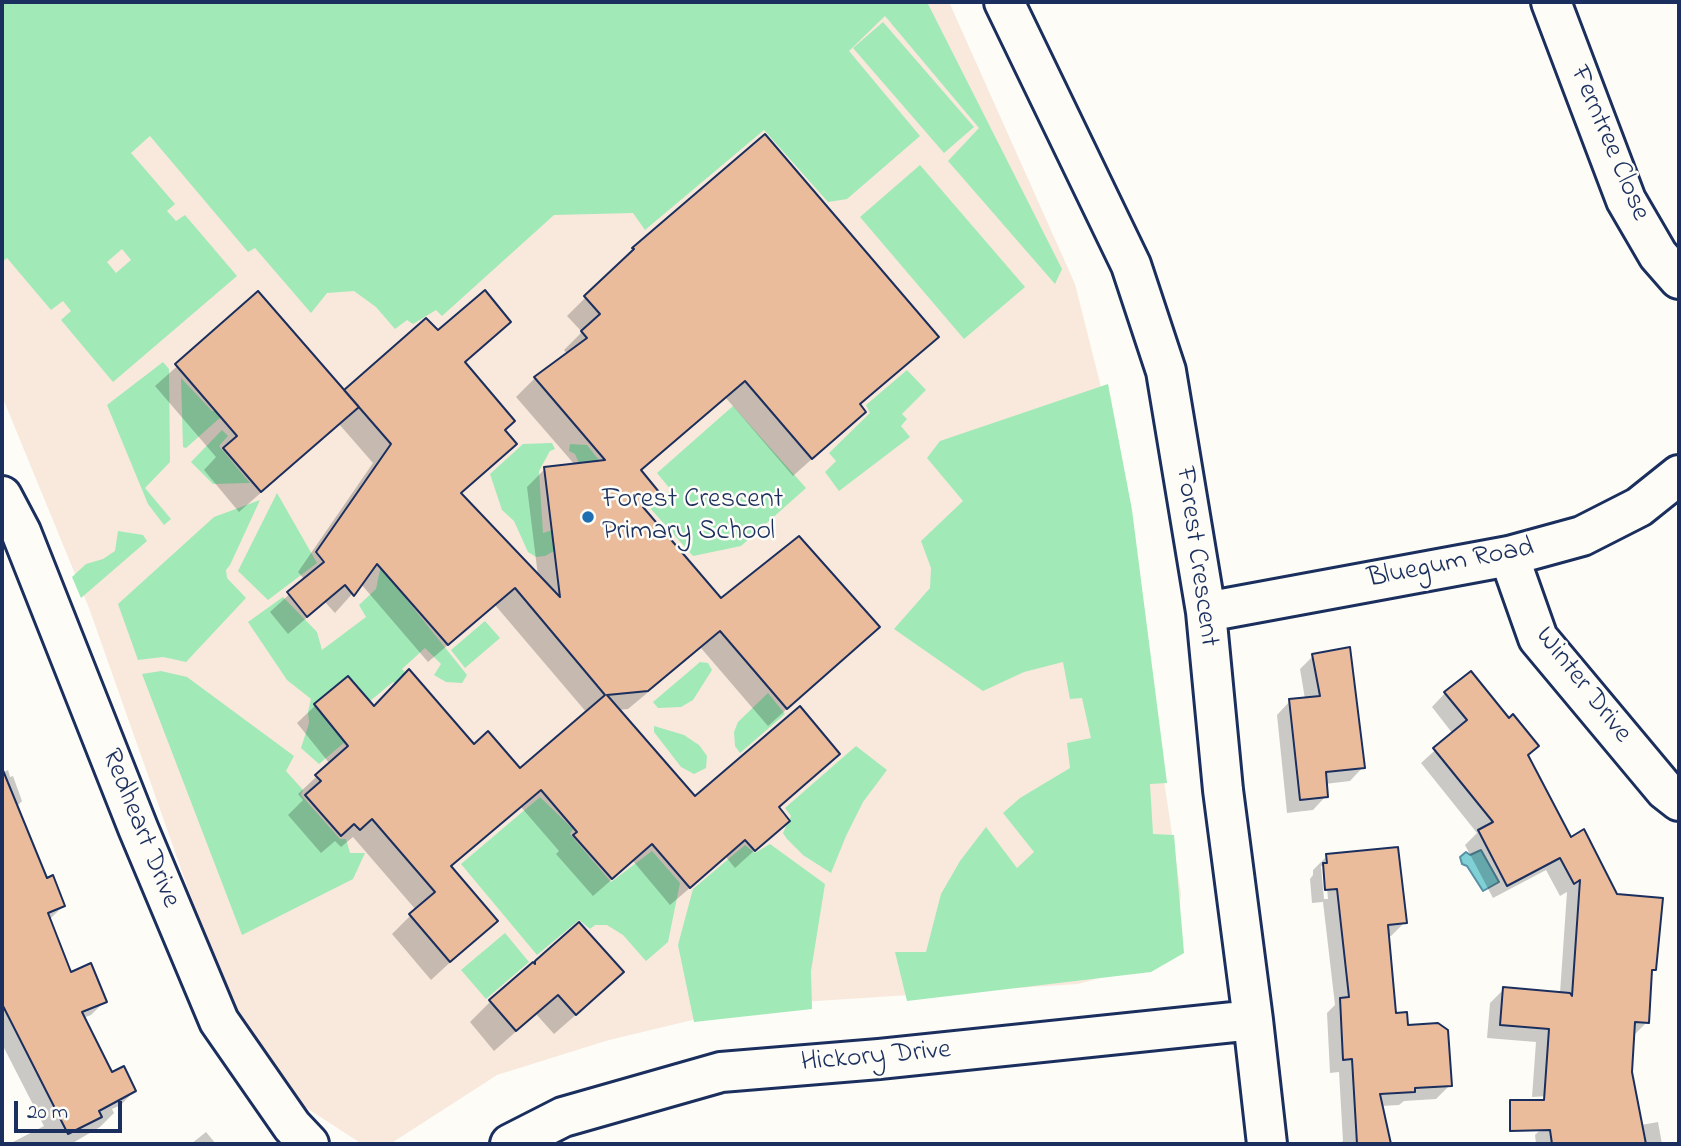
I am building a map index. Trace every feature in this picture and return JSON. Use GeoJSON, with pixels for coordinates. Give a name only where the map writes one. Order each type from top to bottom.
{"type":"FeatureCollection","features":[{"type":"Feature","properties":{"kind":"street","name":"Forest Crescent"},"geometry":{"type":"LineString","coordinates":[[1004,2],[1131,265],[1166,371],[1206,612],[1223,790],[1254,1020],[1267,1144]]}},
{"type":"Feature","properties":{"kind":"street","name":"Ferntree Close"},"geometry":{"type":"LineString","coordinates":[[1551,2],[1626,200],[1658,255],[1679,279]]}},
{"type":"Feature","properties":{"kind":"street","name":"Bluegum Road"},"geometry":{"type":"LineString","coordinates":[[1206,612],[1509,556],[1582,536],[1639,507],[1679,475]]}},
{"type":"Feature","properties":{"kind":"street","name":"Redheart Drive"},"geometry":{"type":"LineString","coordinates":[[2,496],[21,532],[138,828],[219,1021],[292,1126],[309,1144]]}},
{"type":"Feature","properties":{"kind":"street","name":"Winter Drive"},"geometry":{"type":"LineString","coordinates":[[1509,556],[1538,638],[1665,790],[1679,801]]}},
{"type":"Feature","properties":{"kind":"street","name":"Hickory Drive"},"geometry":{"type":"LineString","coordinates":[[510,1144],[563,1117],[720,1072],[879,1059],[1254,1020]]}},
{"type":"Feature","properties":{"kind":"shaded area","name":"Forest Crescent Primary School"},"geometry":{"type":"Polygon","coordinates":[[[175,2],[949,2],[1075,284],[1111,427],[1181,894],[1174,957],[1078,984],[755,1005],[609,1040],[497,1075],[390,1144],[362,1144],[302,1105],[227,999],[89,608],[2,396],[2,262],[190,102],[175,2]]]}},
{"type":"Feature","properties":{"kind":"green space"},"geometry":{"type":"Polygon","coordinates":[[[2,2],[927,2],[1062,269],[1055,284],[948,161],[979,128],[885,16],[849,51],[920,136],[847,199],[828,202],[764,130],[645,230],[633,213],[554,215],[442,316],[436,310],[413,324],[407,320],[395,329],[376,307],[354,291],[327,293],[311,313],[255,248],[248,252],[150,136],[131,153],[175,204],[167,211],[176,221],[185,215],[237,276],[113,382],[61,320],[71,311],[63,301],[51,310],[7,258],[2,262],[2,2]],[[122,249],[107,262],[116,273],[131,260],[122,249]]]}},
{"type":"Feature","properties":{"kind":"green space"},"geometry":{"type":"Polygon","coordinates":[[[883,22],[974,127],[944,153],[853,48],[883,22]]]}},
{"type":"Feature","properties":{"kind":"green space"},"geometry":{"type":"Polygon","coordinates":[[[920,165],[1025,287],[964,339],[860,217],[920,165]]]}},
{"type":"Feature","properties":{"kind":"green space"},"geometry":{"type":"Polygon","coordinates":[[[163,362],[169,369],[170,462],[145,488],[171,519],[164,525],[148,504],[107,405],[163,362]]]}},
{"type":"Feature","properties":{"kind":"green space"},"geometry":{"type":"Polygon","coordinates":[[[907,370],[926,390],[902,414],[907,419],[901,426],[910,437],[839,491],[825,472],[836,461],[829,453],[870,413],[866,405],[907,370]]]}},
{"type":"Feature","properties":{"kind":"green space"},"geometry":{"type":"Polygon","coordinates":[[[181,378],[212,411],[218,411],[222,416],[186,448],[183,447],[181,378]]]}},
{"type":"Feature","properties":{"kind":"green space"},"geometry":{"type":"Polygon","coordinates":[[[1108,384],[1132,510],[1167,783],[1150,784],[1153,834],[1174,835],[1184,953],[1151,972],[907,1001],[895,952],[926,952],[941,894],[960,861],[986,827],[1017,868],[1034,852],[1003,813],[1020,798],[1070,768],[1067,743],[1091,738],[1082,698],[1070,699],[1063,662],[1024,672],[983,691],[894,629],[930,588],[931,568],[921,541],[963,501],[927,458],[940,441],[1108,384]]]}},
{"type":"Feature","properties":{"kind":"green space"},"geometry":{"type":"Polygon","coordinates":[[[733,406],[806,488],[741,546],[693,556],[650,508],[671,490],[657,473],[733,406]]]}},
{"type":"Feature","properties":{"kind":"green space"},"geometry":{"type":"Polygon","coordinates":[[[222,430],[228,436],[219,446],[250,483],[213,484],[191,462],[222,430]]]}},
{"type":"Feature","properties":{"kind":"green space"},"geometry":{"type":"Polygon","coordinates":[[[552,443],[555,449],[550,451],[539,471],[543,533],[591,517],[583,473],[575,454],[569,451],[570,444],[587,445],[611,475],[621,503],[564,553],[554,551],[536,557],[528,552],[514,521],[502,510],[490,474],[523,444],[552,443]]]}},
{"type":"Feature","properties":{"kind":"green space"},"geometry":{"type":"Polygon","coordinates":[[[277,493],[317,563],[268,600],[238,571],[277,493]]]}},
{"type":"Feature","properties":{"kind":"green space"},"geometry":{"type":"Polygon","coordinates":[[[260,500],[226,570],[227,578],[246,598],[186,662],[163,657],[138,660],[118,604],[214,517],[260,500]]]}},
{"type":"Feature","properties":{"kind":"green space"},"geometry":{"type":"Polygon","coordinates":[[[118,531],[143,535],[147,541],[81,598],[72,577],[86,564],[103,559],[115,551],[118,531]]]}},
{"type":"Feature","properties":{"kind":"green space"},"geometry":{"type":"Polygon","coordinates":[[[382,560],[383,570],[467,675],[462,683],[446,682],[434,675],[441,664],[425,648],[402,669],[415,682],[403,691],[393,682],[364,706],[373,718],[319,764],[301,748],[309,723],[311,699],[287,680],[248,622],[283,597],[317,632],[322,650],[366,617],[359,605],[376,589],[382,560]]]}},
{"type":"Feature","properties":{"kind":"green space"},"geometry":{"type":"Polygon","coordinates":[[[485,621],[500,638],[465,668],[451,650],[485,621]]]}},
{"type":"Feature","properties":{"kind":"green space"},"geometry":{"type":"Polygon","coordinates":[[[700,662],[708,663],[712,670],[693,700],[681,707],[658,708],[653,702],[700,662]]]}},
{"type":"Feature","properties":{"kind":"green space"},"geometry":{"type":"Polygon","coordinates":[[[161,671],[187,677],[294,756],[286,771],[303,790],[301,795],[340,839],[346,839],[350,853],[365,853],[353,879],[242,935],[142,674],[161,671]]]}},
{"type":"Feature","properties":{"kind":"green space"},"geometry":{"type":"Polygon","coordinates":[[[768,693],[785,714],[740,753],[735,746],[734,732],[738,722],[768,693]]]}},
{"type":"Feature","properties":{"kind":"green space"},"geometry":{"type":"Polygon","coordinates":[[[654,726],[684,735],[699,745],[707,756],[706,768],[694,774],[681,767],[654,732],[654,726]]]}},
{"type":"Feature","properties":{"kind":"green space"},"geometry":{"type":"Polygon","coordinates":[[[856,746],[887,770],[863,802],[831,873],[803,855],[787,839],[783,833],[791,816],[785,808],[856,746]]]}},
{"type":"Feature","properties":{"kind":"green space"},"geometry":{"type":"Polygon","coordinates":[[[540,797],[573,829],[570,834],[611,882],[652,851],[680,883],[668,942],[646,961],[623,935],[607,925],[595,925],[590,929],[579,920],[537,955],[461,864],[540,797]]]}},
{"type":"Feature","properties":{"kind":"green space"},"geometry":{"type":"Polygon","coordinates":[[[770,844],[825,884],[811,971],[812,1009],[694,1022],[678,945],[693,889],[745,845],[755,853],[770,844]]]}},
{"type":"Feature","properties":{"kind":"green space"},"geometry":{"type":"Polygon","coordinates":[[[505,933],[529,962],[486,999],[461,970],[505,933]]]}},
{"type":"Feature","properties":{"kind":"water"},"geometry":{"type":"Polygon","coordinates":[[[1481,850],[1499,882],[1483,891],[1467,866],[1462,864],[1460,857],[1466,852],[1470,855],[1481,850]]]}},
{"type":"Feature","properties":{"kind":"building"},"geometry":{"type":"Polygon","coordinates":[[[765,134],[939,337],[860,404],[866,412],[812,459],[745,381],[641,470],[659,492],[643,507],[721,598],[799,536],[880,627],[787,709],[720,631],[648,691],[607,695],[695,796],[800,706],[840,754],[779,807],[790,821],[755,851],[745,840],[690,888],[652,844],[612,879],[573,835],[577,832],[541,790],[451,866],[498,921],[450,962],[409,914],[435,892],[372,819],[360,830],[354,824],[341,836],[305,795],[321,781],[315,775],[348,746],[314,704],[348,676],[374,706],[409,669],[474,744],[488,731],[520,768],[605,695],[515,588],[448,645],[377,564],[354,596],[345,585],[307,617],[287,592],[324,562],[316,552],[391,444],[344,390],[426,318],[438,330],[485,290],[511,322],[465,362],[515,421],[505,430],[517,444],[461,493],[560,597],[544,467],[605,460],[534,377],[587,338],[581,331],[600,314],[584,296],[634,249],[632,248],[765,134]]]}},
{"type":"Feature","properties":{"kind":"building"},"geometry":{"type":"Polygon","coordinates":[[[258,291],[359,407],[261,492],[223,448],[237,436],[175,364],[258,291]]]}},
{"type":"Feature","properties":{"kind":"building"},"geometry":{"type":"Polygon","coordinates":[[[1350,647],[1365,768],[1326,772],[1328,797],[1300,800],[1289,699],[1320,696],[1312,654],[1350,647]]]}},
{"type":"Feature","properties":{"kind":"building"},"geometry":{"type":"Polygon","coordinates":[[[1471,671],[1509,718],[1513,714],[1539,746],[1528,755],[1571,837],[1584,829],[1617,894],[1663,898],[1656,970],[1652,970],[1649,1023],[1635,1022],[1632,1072],[1646,1144],[1552,1144],[1550,1130],[1510,1131],[1510,1100],[1544,1100],[1549,1029],[1500,1025],[1503,987],[1570,993],[1572,996],[1580,880],[1574,884],[1560,858],[1507,886],[1478,830],[1493,822],[1433,748],[1467,720],[1444,692],[1471,671]]]}},
{"type":"Feature","properties":{"kind":"building"},"geometry":{"type":"Polygon","coordinates":[[[2,768],[47,878],[53,875],[65,906],[48,913],[71,972],[91,963],[107,1002],[82,1012],[112,1072],[124,1066],[136,1091],[99,1111],[102,1117],[68,1134],[2,1004],[2,768]]]}},
{"type":"Feature","properties":{"kind":"building"},"geometry":{"type":"Polygon","coordinates":[[[1398,847],[1407,923],[1388,925],[1396,1013],[1407,1012],[1408,1025],[1438,1023],[1448,1030],[1452,1086],[1380,1094],[1391,1144],[1357,1144],[1352,1059],[1343,1060],[1340,998],[1349,997],[1337,889],[1325,890],[1323,863],[1327,863],[1326,854],[1398,847]]]}},
{"type":"Feature","properties":{"kind":"building"},"geometry":{"type":"Polygon","coordinates":[[[579,922],[624,972],[576,1015],[558,995],[516,1031],[489,1000],[533,962],[535,964],[535,961],[579,922]]]}},
{"type":"Feature","properties":{"kind":"place","name":"Forest Crescent Primary School"},"geometry":{"type":"Point","coordinates":[588,517]}}]}
